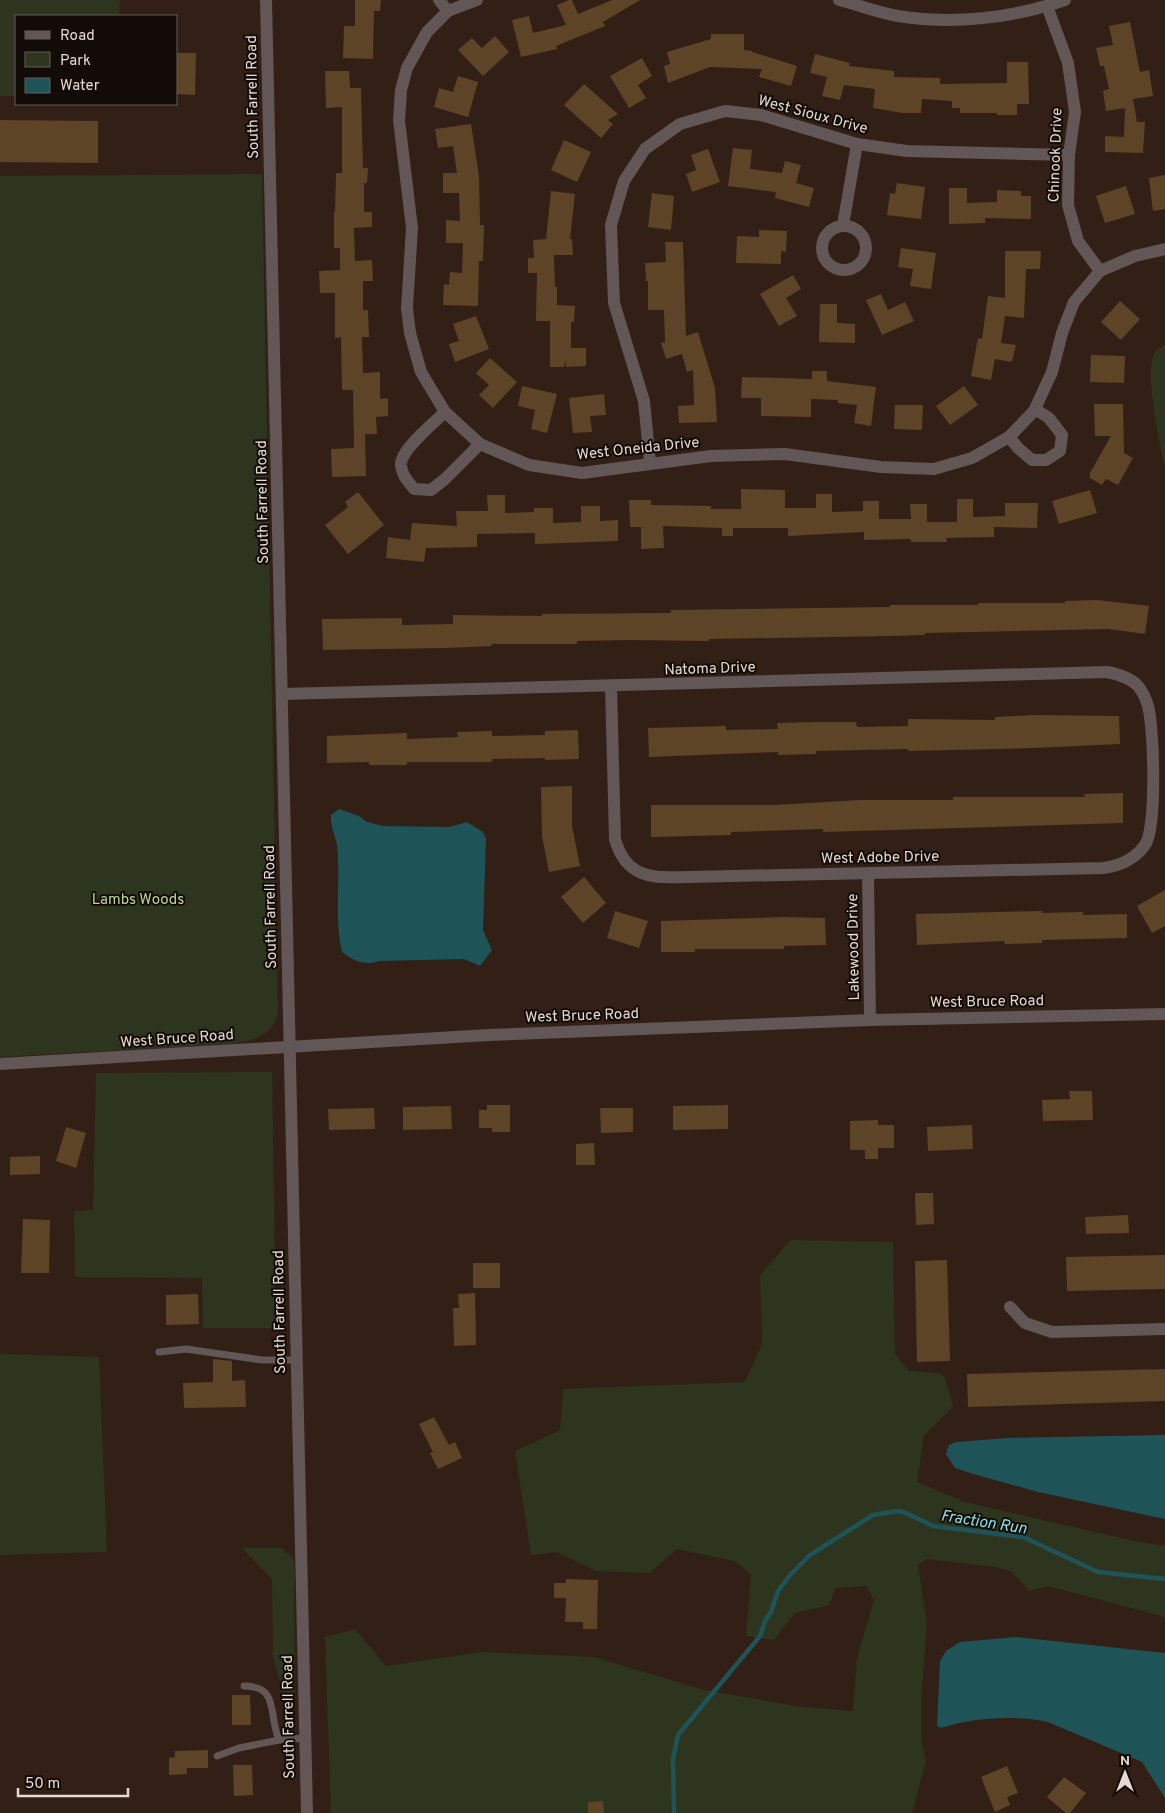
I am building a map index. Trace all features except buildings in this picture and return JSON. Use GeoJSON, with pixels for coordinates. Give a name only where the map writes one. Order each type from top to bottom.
{"type":"FeatureCollection","features":[{"type":"Feature","properties":{"kind":"street","name":"South Farrell Road"},"geometry":{"type":"LineString","coordinates":[[266,0],[306,1813]]}},
{"type":"Feature","properties":{"kind":"street"},"geometry":{"type":"LineString","coordinates":[[439,0],[448,11]]}},
{"type":"Feature","properties":{"kind":"street","name":"West Oneida Drive"},"geometry":{"type":"LineString","coordinates":[[477,0],[448,11],[427,32],[416,47],[407,68],[398,106],[412,228],[407,308],[410,333],[421,372],[445,412],[480,444],[529,465],[582,473],[711,456],[785,454],[880,467],[934,469],[972,458],[1010,437],[1035,409],[1052,372],[1062,333],[1074,302],[1100,271],[1136,256],[1165,249]]}},
{"type":"Feature","properties":{"kind":"street"},"geometry":{"type":"LineString","coordinates":[[839,0],[898,16],[969,20],[1047,6],[1065,0]]}},
{"type":"Feature","properties":{"kind":"street","name":"Chinook Drive"},"geometry":{"type":"LineString","coordinates":[[1047,6],[1068,63],[1075,112],[1068,155],[1068,206],[1078,241],[1100,271]]}},
{"type":"Feature","properties":{"kind":"street","name":"West Sioux Drive"},"geometry":{"type":"LineString","coordinates":[[650,463],[644,401],[614,303],[611,225],[624,181],[645,148],[680,124],[725,111],[762,115],[857,144],[907,152],[1068,155]]}},
{"type":"Feature","properties":{"kind":"street"},"geometry":{"type":"LineString","coordinates":[[844,225],[857,144]]}},
{"type":"Feature","properties":{"kind":"street"},"geometry":{"type":"LineString","coordinates":[[1010,437],[1018,448],[1032,460],[1046,460],[1060,451],[1062,435],[1049,418],[1035,409]]}},
{"type":"Feature","properties":{"kind":"street"},"geometry":{"type":"LineString","coordinates":[[445,412],[407,450],[401,463],[403,476],[414,489],[431,490],[445,480],[480,444]]}},
{"type":"Feature","properties":{"kind":"street","name":"Natoma Drive"},"geometry":{"type":"LineString","coordinates":[[282,694],[610,687],[1107,672],[1118,675],[1137,685]]}},
{"type":"Feature","properties":{"kind":"street","name":"West Adobe Drive"},"geometry":{"type":"LineString","coordinates":[[610,687],[615,838],[619,852],[635,870],[659,878],[1103,868],[1114,866],[1138,854],[1150,835],[1153,810],[1150,720],[1148,705],[1137,685]]}},
{"type":"Feature","properties":{"kind":"street","name":"Lakewood Drive"},"geometry":{"type":"LineString","coordinates":[[868,873],[870,1020]]}},
{"type":"Feature","properties":{"kind":"street","name":"West Bruce Road"},"geometry":{"type":"LineString","coordinates":[[0,1064],[489,1035],[870,1020],[1165,1014]]}},
{"type":"Feature","properties":{"kind":"street"},"geometry":{"type":"LineString","coordinates":[[1010,1308],[1024,1323],[1052,1332],[1165,1329]]}},
{"type":"Feature","properties":{"kind":"lane"},"geometry":{"type":"LineString","coordinates":[[159,1352],[186,1350],[262,1360],[296,1360]]}},
{"type":"Feature","properties":{"kind":"lane"},"geometry":{"type":"LineString","coordinates":[[244,1686],[256,1686],[264,1690],[270,1698],[273,1727],[279,1740]]}},
{"type":"Feature","properties":{"kind":"lane"},"geometry":{"type":"LineString","coordinates":[[218,1756],[239,1748],[279,1740],[305,1738]]}},
{"type":"Feature","properties":{"kind":"green space"},"geometry":{"type":"Polygon","coordinates":[[[0,0],[120,0],[119,15],[15,15],[15,96],[0,96],[0,0]]]}},
{"type":"Feature","properties":{"kind":"green space","name":"Lambs Woods"},"geometry":{"type":"Polygon","coordinates":[[[262,174],[278,1013],[271,1027],[260,1036],[231,1044],[0,1057],[0,176],[262,174]]]}},
{"type":"Feature","properties":{"kind":"green space"},"geometry":{"type":"Polygon","coordinates":[[[1165,345],[1165,467],[1154,408],[1151,374],[1155,352],[1165,345]]]}},
{"type":"Feature","properties":{"kind":"green space"},"geometry":{"type":"Polygon","coordinates":[[[272,1072],[276,1328],[203,1328],[202,1278],[75,1277],[74,1211],[93,1210],[96,1073],[272,1072]]]}},
{"type":"Feature","properties":{"kind":"green space"},"geometry":{"type":"Polygon","coordinates":[[[790,1240],[893,1242],[895,1354],[909,1371],[938,1373],[945,1377],[953,1406],[924,1436],[917,1482],[965,1502],[1130,1540],[1165,1546],[1165,1617],[1048,1586],[1029,1591],[1012,1572],[996,1567],[927,1559],[918,1565],[927,1625],[921,1701],[921,1740],[926,1761],[912,1813],[331,1813],[325,1637],[355,1629],[386,1666],[481,1652],[594,1657],[704,1690],[803,1707],[853,1711],[857,1657],[874,1600],[866,1586],[835,1588],[830,1605],[795,1613],[774,1640],[746,1636],[751,1574],[734,1561],[677,1549],[650,1573],[596,1571],[557,1552],[531,1555],[515,1451],[560,1430],[563,1389],[745,1382],[762,1344],[760,1276],[790,1240]]]}},
{"type":"Feature","properties":{"kind":"green space"},"geometry":{"type":"Polygon","coordinates":[[[0,1354],[99,1357],[107,1552],[0,1555],[0,1354]]]}},
{"type":"Feature","properties":{"kind":"green space"},"geometry":{"type":"Polygon","coordinates":[[[242,1548],[282,1548],[294,1560],[295,1700],[281,1701],[280,1682],[273,1658],[272,1579],[242,1548]]]}},
{"type":"Feature","properties":{"kind":"water"},"geometry":{"type":"Polygon","coordinates":[[[339,809],[359,816],[367,822],[383,826],[449,827],[467,822],[483,832],[486,839],[483,930],[492,950],[480,966],[464,959],[364,963],[342,952],[338,926],[337,845],[331,819],[331,815],[339,809]]]}},
{"type":"Feature","properties":{"kind":"water"},"geometry":{"type":"Polygon","coordinates":[[[1165,1435],[1165,1519],[1038,1492],[970,1473],[955,1468],[946,1454],[949,1445],[956,1442],[1007,1438],[1165,1435]]]}},
{"type":"Feature","properties":{"kind":"water"},"geometry":{"type":"Polygon","coordinates":[[[1016,1637],[1165,1653],[1165,1798],[1142,1762],[1048,1722],[1022,1718],[994,1718],[967,1721],[941,1728],[937,1726],[940,1661],[946,1651],[960,1642],[1016,1637]]]}},
{"type":"Feature","properties":{"kind":"waterway","name":"Fraction Run"},"geometry":{"type":"LineString","coordinates":[[674,1813],[673,1759],[678,1735],[760,1636],[778,1591],[791,1574],[810,1555],[873,1515],[898,1511],[933,1526],[1023,1537],[1098,1572],[1165,1579]]}}]}
